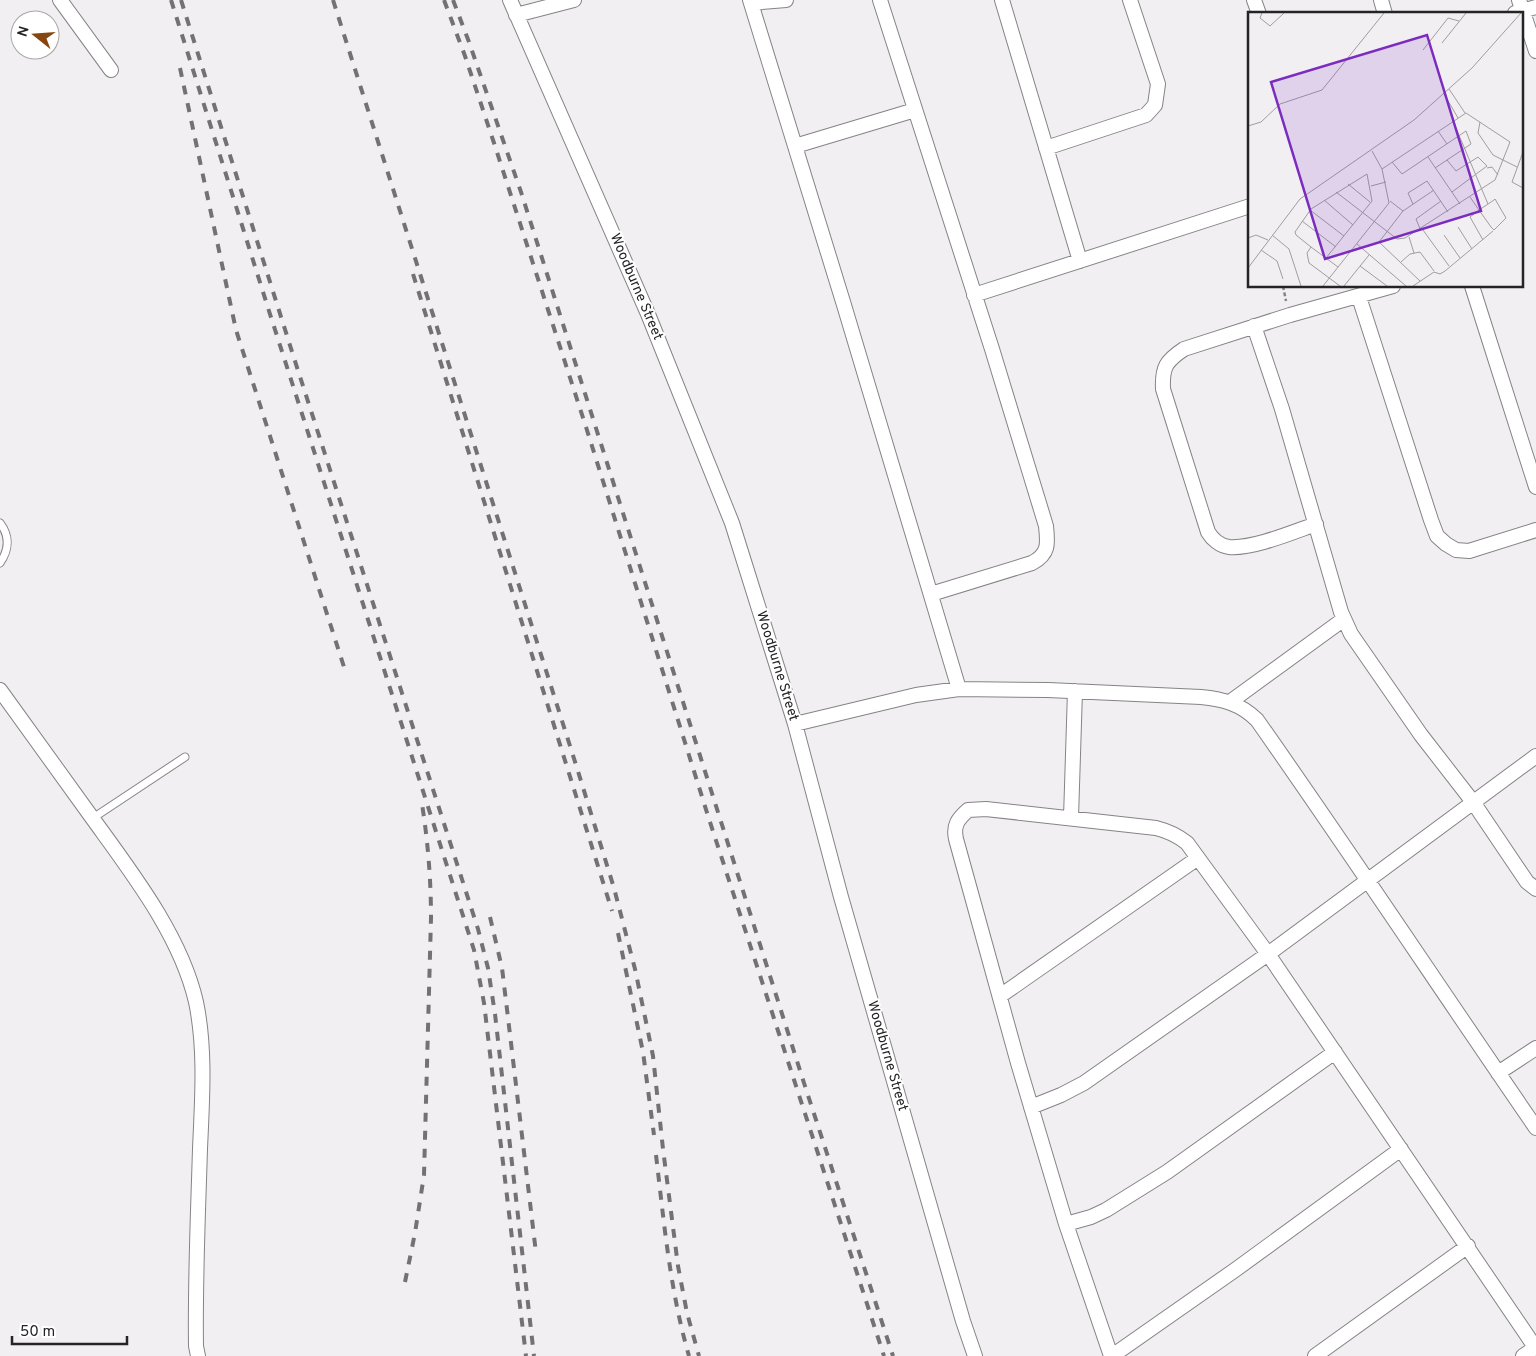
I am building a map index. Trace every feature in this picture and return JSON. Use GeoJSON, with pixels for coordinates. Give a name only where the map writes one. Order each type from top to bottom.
{"type":"FeatureCollection","features":[{"type":"Feature","properties":{"kind":"street"},"geometry":{"type":"LineString","coordinates":[[60,0],[111,70]]}},
{"type":"Feature","properties":{"kind":"street","name":"Woodburne Street"},"geometry":{"type":"LineString","coordinates":[[510,0],[648,314],[732,523],[796,724],[841,897],[975,1356]]}},
{"type":"Feature","properties":{"kind":"street"},"geometry":{"type":"LineString","coordinates":[[516,15],[574,0]]}},
{"type":"Feature","properties":{"kind":"street"},"geometry":{"type":"LineString","coordinates":[[786,0],[750,2],[844,305],[959,689]]}},
{"type":"Feature","properties":{"kind":"street"},"geometry":{"type":"LineString","coordinates":[[880,0],[974,295],[1046,526],[1048,538],[1045,553],[1041,558],[1032,563],[931,594]]}},
{"type":"Feature","properties":{"kind":"street"},"geometry":{"type":"LineString","coordinates":[[1002,0],[1080,261]]}},
{"type":"Feature","properties":{"kind":"street"},"geometry":{"type":"LineString","coordinates":[[1046,148],[1146,115],[1155,105],[1158,92],[1156,77],[1130,0]]}},
{"type":"Feature","properties":{"kind":"street"},"geometry":{"type":"LineString","coordinates":[[1518,8],[1536,7]]}},
{"type":"Feature","properties":{"kind":"street"},"geometry":{"type":"LineString","coordinates":[[1524,22],[1536,51]]}},
{"type":"Feature","properties":{"kind":"street"},"geometry":{"type":"LineString","coordinates":[[795,146],[915,110]]}},
{"type":"Feature","properties":{"kind":"street"},"geometry":{"type":"LineString","coordinates":[[974,295],[1248,207]]}},
{"type":"Feature","properties":{"kind":"street"},"geometry":{"type":"LineString","coordinates":[[1316,524],[1248,545],[1229,547],[1212,539],[1208,532],[1163,389],[1162,378],[1168,361],[1184,349],[1254,326],[1387,288]]}},
{"type":"Feature","properties":{"kind":"street"},"geometry":{"type":"LineString","coordinates":[[1473,288],[1536,487]]}},
{"type":"Feature","properties":{"kind":"street"},"geometry":{"type":"LineString","coordinates":[[1359,297],[1437,536],[1456,550],[1469,551],[1536,530]]}},
{"type":"Feature","properties":{"kind":"street"},"geometry":{"type":"LineString","coordinates":[[1254,326],[1282,409],[1344,619],[1351,634],[1421,735],[1473,802],[1527,882],[1536,890]]}},
{"type":"Feature","properties":{"kind":"street"},"geometry":{"type":"LineString","coordinates":[[1230,702],[1344,619]]}},
{"type":"Feature","properties":{"kind":"street"},"geometry":{"type":"LineString","coordinates":[[796,724],[916,695],[959,689],[1000,688],[1201,697],[1230,702],[1248,712],[1257,720],[1369,880],[1536,1128]]}},
{"type":"Feature","properties":{"kind":"street"},"geometry":{"type":"LineString","coordinates":[[0,690],[134,875],[168,932],[186,970],[196,1003],[203,1077],[196,1281],[196,1346],[198,1356]]}},
{"type":"Feature","properties":{"kind":"street"},"geometry":{"type":"LineString","coordinates":[[1071,818],[1074,691]]}},
{"type":"Feature","properties":{"kind":"street"},"geometry":{"type":"LineString","coordinates":[[1031,1107],[1084,1083],[1268,954],[1536,756]]}},
{"type":"Feature","properties":{"kind":"street"},"geometry":{"type":"LineString","coordinates":[[1401,1149],[1235,1270],[1112,1356],[1066,1224],[1031,1107],[956,839],[954,831],[956,823],[968,810],[986,809],[1156,828],[1167,830],[1187,844],[1268,954],[1468,1246],[1536,1347],[1524,1356]]}},
{"type":"Feature","properties":{"kind":"street"},"geometry":{"type":"LineString","coordinates":[[1000,996],[1198,858]]}},
{"type":"Feature","properties":{"kind":"street"},"geometry":{"type":"LineString","coordinates":[[1498,1073],[1536,1048]]}},
{"type":"Feature","properties":{"kind":"street"},"geometry":{"type":"LineString","coordinates":[[1066,1224],[1091,1217],[1106,1210],[1167,1172],[1335,1052]]}},
{"type":"Feature","properties":{"kind":"street"},"geometry":{"type":"LineString","coordinates":[[1315,1356],[1468,1246]]}},
{"type":"Feature","properties":{"kind":"lane"},"geometry":{"type":"LineString","coordinates":[[0,523],[6,535],[7,545],[0,563]]}},
{"type":"Feature","properties":{"kind":"lane"},"geometry":{"type":"LineString","coordinates":[[93,818],[185,757]]}},
{"type":"Feature","properties":{"kind":"railway"},"geometry":{"type":"LineString","coordinates":[[171,0],[474,950],[484,1003],[526,1356]]}},
{"type":"Feature","properties":{"kind":"railway"},"geometry":{"type":"LineString","coordinates":[[181,0],[478,929],[488,968],[495,1014],[534,1356]]}},
{"type":"Feature","properties":{"kind":"railway"},"geometry":{"type":"LineString","coordinates":[[333,0],[614,888],[635,969],[653,1056],[678,1266],[687,1313],[699,1356]]}},
{"type":"Feature","properties":{"kind":"railway"},"geometry":{"type":"LineString","coordinates":[[444,0],[494,143],[586,427],[709,819],[884,1356]]}},
{"type":"Feature","properties":{"kind":"railway"},"geometry":{"type":"LineString","coordinates":[[453,0],[521,192],[804,1083],[893,1356]]}},
{"type":"Feature","properties":{"kind":"railway"},"geometry":{"type":"LineString","coordinates":[[180,68],[236,330],[344,667]]}},
{"type":"Feature","properties":{"kind":"railway"},"geometry":{"type":"LineString","coordinates":[[413,274],[612,911]]}},
{"type":"Feature","properties":{"kind":"railway"},"geometry":{"type":"LineString","coordinates":[[405,1282],[424,1175],[431,918],[429,861],[422,804]]}},
{"type":"Feature","properties":{"kind":"railway"},"geometry":{"type":"LineString","coordinates":[[490,917],[502,968],[536,1253]]}},
{"type":"Feature","properties":{"kind":"railway"},"geometry":{"type":"LineString","coordinates":[[618,933],[643,1052],[654,1135]]}},
{"type":"Feature","properties":{"kind":"railway"},"geometry":{"type":"LineString","coordinates":[[656,1155],[672,1282],[689,1356]]}}]}
